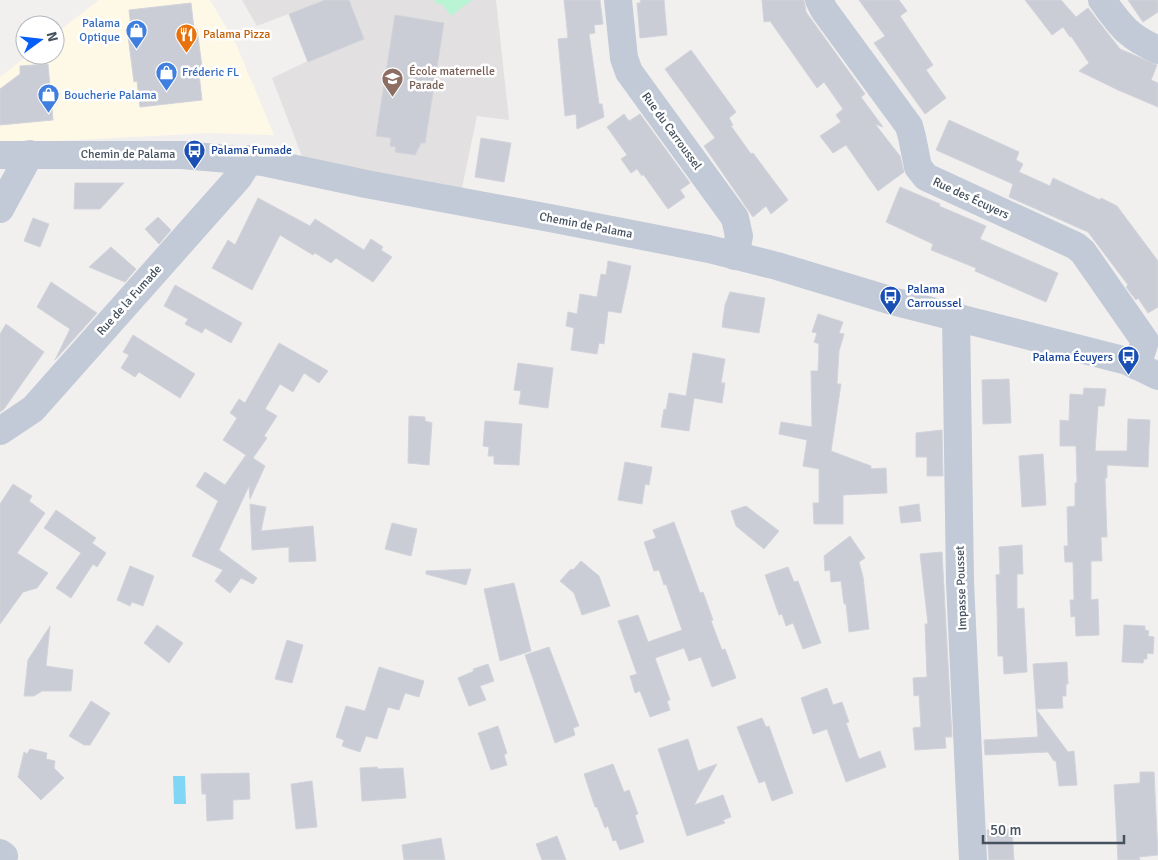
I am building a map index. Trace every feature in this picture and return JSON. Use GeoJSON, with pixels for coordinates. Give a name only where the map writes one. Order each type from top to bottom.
{"type":"FeatureCollection","features":[{"type":"Feature","properties":{"kind":"street","name":"Rue du Carroussel"},"geometry":{"type":"LineString","coordinates":[[618,0],[624,58],[629,72],[735,218],[739,236],[735,256]]}},
{"type":"Feature","properties":{"kind":"street","name":"Rue des Écuyers"},"geometry":{"type":"LineString","coordinates":[[819,0],[824,10],[909,126],[918,166],[926,177],[1076,246],[1084,252],[1149,354]]}},
{"type":"Feature","properties":{"kind":"street"},"geometry":{"type":"LineString","coordinates":[[1102,0],[1124,30],[1139,41],[1158,50]]}},
{"type":"Feature","properties":{"kind":"street"},"geometry":{"type":"LineString","coordinates":[[0,209],[30,154]]}},
{"type":"Feature","properties":{"kind":"street","name":"Chemin de Palama"},"geometry":{"type":"LineString","coordinates":[[0,155],[182,155],[250,160],[709,249],[777,266],[896,302],[1126,361],[1149,354]]}},
{"type":"Feature","properties":{"kind":"street","name":"Rue de la Fumade"},"geometry":{"type":"LineString","coordinates":[[0,431],[33,408],[231,185],[250,160]]}},
{"type":"Feature","properties":{"kind":"street","name":"Impasse Pousset"},"geometry":{"type":"LineString","coordinates":[[956,316],[960,582],[973,860]]}},
{"type":"Feature","properties":{"kind":"shaded area"},"geometry":{"type":"Polygon","coordinates":[[[99,0],[210,0],[236,44],[274,135],[208,133],[0,144],[0,77],[15,65],[65,65],[65,26],[99,0]]]}},
{"type":"Feature","properties":{"kind":"shaded area"},"geometry":{"type":"Polygon","coordinates":[[[242,0],[325,0],[257,26],[242,0]]]}},
{"type":"Feature","properties":{"kind":"shaded area","name":"École maternelle Parade"},"geometry":{"type":"Polygon","coordinates":[[[349,0],[496,0],[509,120],[477,116],[462,188],[303,159],[272,78],[308,61],[364,39],[349,0]]]}},
{"type":"Feature","properties":{"kind":"green space"},"geometry":{"type":"Polygon","coordinates":[[[434,0],[472,0],[451,16],[441,3],[437,5],[434,0]]]}},
{"type":"Feature","properties":{"kind":"water"},"geometry":{"type":"Polygon","coordinates":[[[173,776],[185,776],[186,804],[174,804],[173,776]]]}},
{"type":"Feature","properties":{"kind":"building"},"geometry":{"type":"Polygon","coordinates":[[[325,0],[349,0],[364,39],[308,62],[289,14],[325,0]]]}},
{"type":"Feature","properties":{"kind":"building"},"geometry":{"type":"Polygon","coordinates":[[[564,0],[600,0],[603,24],[594,25],[595,33],[589,34],[599,104],[602,104],[604,117],[577,129],[576,114],[565,116],[558,39],[568,38],[564,0]]]}},
{"type":"Feature","properties":{"kind":"building"},"geometry":{"type":"Polygon","coordinates":[[[640,0],[664,0],[667,35],[640,38],[637,3],[641,3],[640,0]]]}},
{"type":"Feature","properties":{"kind":"building"},"geometry":{"type":"Polygon","coordinates":[[[762,0],[804,0],[806,12],[865,94],[861,97],[883,127],[875,124],[900,156],[904,172],[878,191],[846,145],[833,153],[820,136],[841,122],[836,115],[843,109],[824,82],[817,88],[770,21],[764,22],[762,0]]]}},
{"type":"Feature","properties":{"kind":"building"},"geometry":{"type":"Polygon","coordinates":[[[859,0],[899,0],[907,11],[900,16],[933,65],[926,70],[946,98],[925,114],[874,43],[885,36],[859,0]]]}},
{"type":"Feature","properties":{"kind":"building"},"geometry":{"type":"Polygon","coordinates":[[[1025,0],[1061,0],[1076,17],[1088,8],[1120,49],[1157,65],[1151,80],[1158,83],[1158,107],[1079,71],[1089,63],[1071,36],[1063,27],[1052,35],[1025,0]]]}},
{"type":"Feature","properties":{"kind":"building"},"geometry":{"type":"Polygon","coordinates":[[[1128,0],[1158,0],[1158,12],[1143,22],[1128,0]]]}},
{"type":"Feature","properties":{"kind":"building"},"geometry":{"type":"Polygon","coordinates":[[[191,3],[194,29],[197,29],[203,74],[199,74],[202,100],[140,107],[137,81],[134,82],[128,36],[132,36],[129,10],[191,3]]]}},
{"type":"Feature","properties":{"kind":"building"},"geometry":{"type":"Polygon","coordinates":[[[395,15],[444,23],[425,143],[421,143],[415,155],[395,152],[396,147],[390,146],[391,138],[376,136],[395,15]]]}},
{"type":"Feature","properties":{"kind":"building"},"geometry":{"type":"Polygon","coordinates":[[[691,50],[736,112],[729,118],[733,125],[731,126],[788,200],[771,214],[766,206],[753,217],[704,146],[715,138],[665,69],[691,50]]]}},
{"type":"Feature","properties":{"kind":"building"},"geometry":{"type":"Polygon","coordinates":[[[48,65],[53,120],[0,125],[0,89],[20,74],[20,66],[48,65]]]}},
{"type":"Feature","properties":{"kind":"building"},"geometry":{"type":"Polygon","coordinates":[[[624,114],[629,121],[640,114],[690,183],[680,190],[685,197],[668,209],[643,174],[642,176],[637,169],[631,173],[621,159],[627,155],[607,127],[624,114]]]}},
{"type":"Feature","properties":{"kind":"building"},"geometry":{"type":"Polygon","coordinates":[[[949,120],[1019,152],[1016,160],[1023,164],[1019,172],[1050,186],[1053,178],[1117,206],[1158,261],[1158,307],[1148,313],[1138,298],[1136,300],[1126,287],[1128,285],[1088,232],[1009,197],[1013,184],[936,150],[949,120]]]}},
{"type":"Feature","properties":{"kind":"building"},"geometry":{"type":"Polygon","coordinates":[[[481,138],[511,143],[504,182],[475,177],[481,138]]]}},
{"type":"Feature","properties":{"kind":"building"},"geometry":{"type":"Polygon","coordinates":[[[75,183],[124,183],[100,209],[74,209],[75,183]]]}},
{"type":"Feature","properties":{"kind":"building"},"geometry":{"type":"Polygon","coordinates":[[[900,187],[986,226],[980,239],[1058,273],[1046,302],[975,271],[976,268],[931,250],[933,244],[886,222],[900,187]]]}},
{"type":"Feature","properties":{"kind":"building"},"geometry":{"type":"Polygon","coordinates":[[[258,198],[310,226],[315,219],[364,250],[371,239],[383,247],[381,250],[392,257],[373,282],[336,258],[331,263],[315,253],[313,255],[280,235],[252,290],[212,268],[228,240],[235,245],[258,198]]]}},
{"type":"Feature","properties":{"kind":"building"},"geometry":{"type":"Polygon","coordinates":[[[158,217],[171,230],[159,244],[145,229],[158,217]]]}},
{"type":"Feature","properties":{"kind":"building"},"geometry":{"type":"Polygon","coordinates":[[[33,218],[49,224],[40,247],[24,241],[33,218]]]}},
{"type":"Feature","properties":{"kind":"building"},"geometry":{"type":"Polygon","coordinates":[[[111,247],[136,269],[125,282],[89,267],[111,247]]]}},
{"type":"Feature","properties":{"kind":"building"},"geometry":{"type":"Polygon","coordinates":[[[608,261],[631,266],[621,313],[608,311],[604,344],[599,343],[597,354],[571,350],[574,328],[566,326],[568,312],[577,314],[580,294],[597,297],[601,274],[606,275],[608,261]]]}},
{"type":"Feature","properties":{"kind":"building"},"geometry":{"type":"Polygon","coordinates":[[[51,282],[97,313],[55,360],[70,329],[37,307],[51,282]]]}},
{"type":"Feature","properties":{"kind":"building"},"geometry":{"type":"Polygon","coordinates":[[[175,285],[242,323],[231,343],[205,328],[202,333],[185,324],[188,319],[164,306],[175,285]]]}},
{"type":"Feature","properties":{"kind":"building"},"geometry":{"type":"Polygon","coordinates":[[[730,292],[765,298],[759,333],[722,327],[725,305],[730,292]]]}},
{"type":"Feature","properties":{"kind":"building"},"geometry":{"type":"Polygon","coordinates":[[[818,314],[843,322],[839,333],[844,334],[839,351],[837,384],[841,384],[831,451],[871,466],[871,469],[886,468],[887,493],[843,495],[843,524],[814,524],[813,503],[819,503],[819,469],[803,466],[807,440],[779,434],[781,422],[812,427],[811,371],[818,371],[819,344],[814,342],[817,333],[812,332],[818,314]]]}},
{"type":"Feature","properties":{"kind":"building"},"geometry":{"type":"Polygon","coordinates":[[[6,324],[44,352],[0,412],[0,334],[6,324]]]}},
{"type":"Feature","properties":{"kind":"building"},"geometry":{"type":"Polygon","coordinates":[[[133,335],[195,374],[180,398],[139,372],[135,377],[121,368],[129,355],[123,352],[133,335]]]}},
{"type":"Feature","properties":{"kind":"building"},"geometry":{"type":"Polygon","coordinates":[[[279,343],[328,371],[319,383],[304,373],[293,392],[280,384],[265,409],[277,416],[264,436],[267,438],[253,458],[265,466],[250,499],[249,486],[219,550],[257,578],[253,584],[241,578],[230,593],[215,581],[223,570],[192,556],[218,501],[196,486],[205,472],[225,485],[246,455],[223,440],[237,418],[230,413],[239,399],[245,403],[279,343]]]}},
{"type":"Feature","properties":{"kind":"building"},"geometry":{"type":"Polygon","coordinates":[[[693,353],[725,359],[721,383],[725,383],[722,403],[694,398],[689,431],[661,427],[669,393],[686,396],[693,353]]]}},
{"type":"Feature","properties":{"kind":"building"},"geometry":{"type":"Polygon","coordinates":[[[518,363],[553,368],[548,408],[519,404],[521,391],[514,390],[518,363]]]}},
{"type":"Feature","properties":{"kind":"building"},"geometry":{"type":"Polygon","coordinates":[[[1009,379],[1011,423],[983,424],[982,380],[1009,379]]]}},
{"type":"Feature","properties":{"kind":"building"},"geometry":{"type":"Polygon","coordinates":[[[1084,388],[1106,389],[1104,406],[1098,406],[1095,451],[1127,451],[1128,419],[1150,420],[1148,467],[1107,465],[1107,478],[1105,478],[1107,537],[1101,537],[1102,561],[1091,561],[1091,600],[1098,599],[1099,635],[1076,636],[1075,616],[1071,617],[1070,600],[1074,600],[1073,562],[1065,562],[1064,546],[1068,546],[1067,507],[1075,506],[1075,483],[1077,483],[1076,446],[1060,446],[1060,420],[1069,421],[1070,394],[1083,395],[1084,388]]]}},
{"type":"Feature","properties":{"kind":"building"},"geometry":{"type":"Polygon","coordinates":[[[409,416],[425,417],[425,421],[432,423],[429,465],[408,463],[409,416]]]}},
{"type":"Feature","properties":{"kind":"building"},"geometry":{"type":"Polygon","coordinates":[[[485,421],[522,424],[519,465],[494,464],[494,456],[488,456],[489,447],[483,446],[485,421]]]}},
{"type":"Feature","properties":{"kind":"building"},"geometry":{"type":"Polygon","coordinates":[[[942,430],[943,476],[927,476],[927,457],[916,457],[916,433],[942,430]]]}},
{"type":"Feature","properties":{"kind":"building"},"geometry":{"type":"Polygon","coordinates":[[[1043,454],[1046,505],[1022,507],[1019,456],[1043,454]]]}},
{"type":"Feature","properties":{"kind":"building"},"geometry":{"type":"Polygon","coordinates":[[[625,462],[652,467],[649,485],[645,484],[642,504],[618,500],[625,462]]]}},
{"type":"Feature","properties":{"kind":"building"},"geometry":{"type":"Polygon","coordinates":[[[13,484],[32,496],[29,501],[45,513],[17,553],[48,573],[37,588],[23,592],[0,624],[0,504],[13,484]]]}},
{"type":"Feature","properties":{"kind":"building"},"geometry":{"type":"Polygon","coordinates":[[[250,504],[266,507],[261,531],[313,526],[316,561],[289,562],[289,547],[252,550],[250,504]]]}},
{"type":"Feature","properties":{"kind":"building"},"geometry":{"type":"Polygon","coordinates":[[[919,504],[921,521],[901,523],[899,507],[919,504]]]}},
{"type":"Feature","properties":{"kind":"building"},"geometry":{"type":"Polygon","coordinates":[[[746,506],[779,531],[764,549],[736,526],[731,511],[746,506]]]}},
{"type":"Feature","properties":{"kind":"building"},"geometry":{"type":"Polygon","coordinates":[[[56,510],[96,538],[92,543],[106,553],[97,567],[93,564],[71,598],[56,588],[81,553],[44,528],[56,510]]]}},
{"type":"Feature","properties":{"kind":"building"},"geometry":{"type":"Polygon","coordinates":[[[674,522],[700,593],[703,592],[722,650],[725,649],[736,678],[712,687],[701,657],[689,661],[684,648],[655,658],[670,700],[667,701],[670,710],[650,717],[640,691],[635,693],[630,676],[637,674],[618,621],[638,615],[648,642],[682,630],[666,584],[664,585],[659,570],[654,571],[644,542],[656,538],[653,530],[674,522]]]}},
{"type":"Feature","properties":{"kind":"building"},"geometry":{"type":"Polygon","coordinates":[[[392,523],[417,529],[411,556],[385,549],[392,523]]]}},
{"type":"Feature","properties":{"kind":"building"},"geometry":{"type":"Polygon","coordinates":[[[850,536],[865,558],[859,562],[863,577],[869,629],[849,632],[841,581],[831,582],[830,570],[825,571],[824,556],[850,536]]]}},
{"type":"Feature","properties":{"kind":"building"},"geometry":{"type":"Polygon","coordinates":[[[1022,545],[1023,574],[1017,574],[1017,609],[1024,608],[1027,672],[1004,674],[1003,656],[998,656],[996,575],[1000,574],[999,547],[1022,545]]]}},
{"type":"Feature","properties":{"kind":"building"},"geometry":{"type":"Polygon","coordinates":[[[942,552],[952,737],[945,737],[946,748],[915,750],[913,728],[921,727],[919,695],[914,696],[913,678],[927,677],[925,624],[928,624],[920,554],[942,552]]]}},
{"type":"Feature","properties":{"kind":"building"},"geometry":{"type":"Polygon","coordinates":[[[581,561],[599,576],[610,606],[582,615],[574,593],[560,581],[581,561]]]}},
{"type":"Feature","properties":{"kind":"building"},"geometry":{"type":"Polygon","coordinates":[[[130,566],[154,576],[143,606],[132,602],[130,606],[117,600],[130,566]]]}},
{"type":"Feature","properties":{"kind":"building"},"geometry":{"type":"Polygon","coordinates":[[[788,567],[794,582],[798,581],[821,643],[803,649],[793,623],[786,626],[782,614],[779,615],[765,575],[788,567]]]}},
{"type":"Feature","properties":{"kind":"building"},"geometry":{"type":"Polygon","coordinates":[[[471,569],[466,585],[426,574],[426,571],[471,569]]]}},
{"type":"Feature","properties":{"kind":"building"},"geometry":{"type":"Polygon","coordinates":[[[514,583],[531,651],[500,661],[484,589],[514,583]]]}},
{"type":"Feature","properties":{"kind":"building"},"geometry":{"type":"Polygon","coordinates":[[[157,625],[183,643],[169,663],[144,643],[157,625]]]}},
{"type":"Feature","properties":{"kind":"building"},"geometry":{"type":"Polygon","coordinates":[[[1124,625],[1145,626],[1145,630],[1149,631],[1148,636],[1154,637],[1153,654],[1147,653],[1147,659],[1144,659],[1143,663],[1122,662],[1124,625]]]}},
{"type":"Feature","properties":{"kind":"building"},"geometry":{"type":"Polygon","coordinates":[[[50,626],[46,666],[73,670],[71,691],[42,691],[34,696],[24,696],[28,660],[50,626]]]}},
{"type":"Feature","properties":{"kind":"building"},"geometry":{"type":"Polygon","coordinates":[[[287,640],[303,645],[292,683],[275,679],[287,640]]]}},
{"type":"Feature","properties":{"kind":"building"},"geometry":{"type":"Polygon","coordinates":[[[549,647],[579,726],[573,728],[575,735],[555,743],[525,655],[549,647]]]}},
{"type":"Feature","properties":{"kind":"building"},"geometry":{"type":"Polygon","coordinates":[[[1067,662],[1068,684],[1066,684],[1066,696],[1062,696],[1063,708],[1036,709],[1033,664],[1067,662]]]}},
{"type":"Feature","properties":{"kind":"building"},"geometry":{"type":"Polygon","coordinates":[[[488,664],[494,681],[480,686],[486,700],[469,706],[458,678],[474,671],[473,669],[488,664]]]}},
{"type":"Feature","properties":{"kind":"building"},"geometry":{"type":"Polygon","coordinates":[[[379,667],[424,681],[419,697],[405,693],[399,710],[388,707],[377,739],[366,736],[360,752],[342,746],[344,740],[336,737],[346,706],[365,711],[379,667]]]}},
{"type":"Feature","properties":{"kind":"building"},"geometry":{"type":"Polygon","coordinates":[[[827,688],[833,705],[842,702],[849,722],[846,723],[859,759],[880,751],[886,767],[846,782],[827,729],[813,734],[801,698],[827,688]]]}},
{"type":"Feature","properties":{"kind":"building"},"geometry":{"type":"Polygon","coordinates":[[[91,701],[110,713],[90,745],[84,745],[69,736],[91,701]]]}},
{"type":"Feature","properties":{"kind":"building"},"geometry":{"type":"Polygon","coordinates":[[[1036,709],[1068,752],[1074,751],[1077,785],[1059,786],[1056,761],[1048,752],[985,755],[984,740],[1038,737],[1036,709]]]}},
{"type":"Feature","properties":{"kind":"building"},"geometry":{"type":"Polygon","coordinates":[[[762,718],[766,727],[769,726],[793,793],[772,801],[765,781],[759,783],[737,727],[762,718]]]}},
{"type":"Feature","properties":{"kind":"building"},"geometry":{"type":"Polygon","coordinates":[[[498,726],[507,753],[504,755],[507,765],[491,770],[478,733],[498,726]]]}},
{"type":"Feature","properties":{"kind":"building"},"geometry":{"type":"Polygon","coordinates":[[[688,739],[698,771],[717,764],[694,805],[723,795],[731,817],[723,820],[725,823],[687,836],[658,749],[688,739]]]}},
{"type":"Feature","properties":{"kind":"building"},"geometry":{"type":"Polygon","coordinates":[[[30,749],[47,753],[46,759],[55,761],[54,768],[64,778],[41,800],[18,777],[24,752],[27,754],[30,749]]]}},
{"type":"Feature","properties":{"kind":"building"},"geometry":{"type":"Polygon","coordinates":[[[613,764],[624,792],[629,790],[638,814],[635,815],[644,842],[620,850],[616,840],[613,841],[608,826],[605,828],[597,807],[595,807],[584,774],[613,764]]]}},
{"type":"Feature","properties":{"kind":"building"},"geometry":{"type":"Polygon","coordinates":[[[377,767],[378,769],[403,768],[406,798],[362,801],[360,768],[377,767]]]}},
{"type":"Feature","properties":{"kind":"building"},"geometry":{"type":"Polygon","coordinates":[[[1140,772],[1154,772],[1158,855],[1139,857],[1140,860],[1118,860],[1114,785],[1140,783],[1140,772]]]}},
{"type":"Feature","properties":{"kind":"building"},"geometry":{"type":"Polygon","coordinates":[[[249,773],[250,799],[233,800],[233,819],[207,821],[206,794],[202,794],[201,774],[249,773]]]}},
{"type":"Feature","properties":{"kind":"building"},"geometry":{"type":"Polygon","coordinates":[[[312,781],[317,827],[296,829],[291,784],[312,781]]]}},
{"type":"Feature","properties":{"kind":"building"},"geometry":{"type":"Polygon","coordinates":[[[1012,829],[1014,860],[989,860],[987,830],[1012,829]]]}},
{"type":"Feature","properties":{"kind":"building"},"geometry":{"type":"Polygon","coordinates":[[[557,836],[566,860],[542,860],[536,844],[557,836]]]}},
{"type":"Feature","properties":{"kind":"building"},"geometry":{"type":"Polygon","coordinates":[[[441,838],[445,860],[404,860],[402,845],[441,838]]]}},
{"type":"Feature","properties":{"kind":"place","name":"Palama Optique"},"geometry":{"type":"Point","coordinates":[136,49]}},
{"type":"Feature","properties":{"kind":"place","name":"Palama Pizza"},"geometry":{"type":"Point","coordinates":[187,53]}},
{"type":"Feature","properties":{"kind":"place","name":"Fréderic FL"},"geometry":{"type":"Point","coordinates":[166,91]}},
{"type":"Feature","properties":{"kind":"place","name":"École maternelle Parade"},"geometry":{"type":"Point","coordinates":[393,97]}},
{"type":"Feature","properties":{"kind":"place","name":"Boucherie Palama"},"geometry":{"type":"Point","coordinates":[48,114]}},
{"type":"Feature","properties":{"kind":"place","name":"Palama Fumade"},"geometry":{"type":"Point","coordinates":[195,169]}},
{"type":"Feature","properties":{"kind":"place","name":"Palama Carroussel"},"geometry":{"type":"Point","coordinates":[891,315]}},
{"type":"Feature","properties":{"kind":"place","name":"Palama Écuyers"},"geometry":{"type":"Point","coordinates":[1129,376]}}]}
